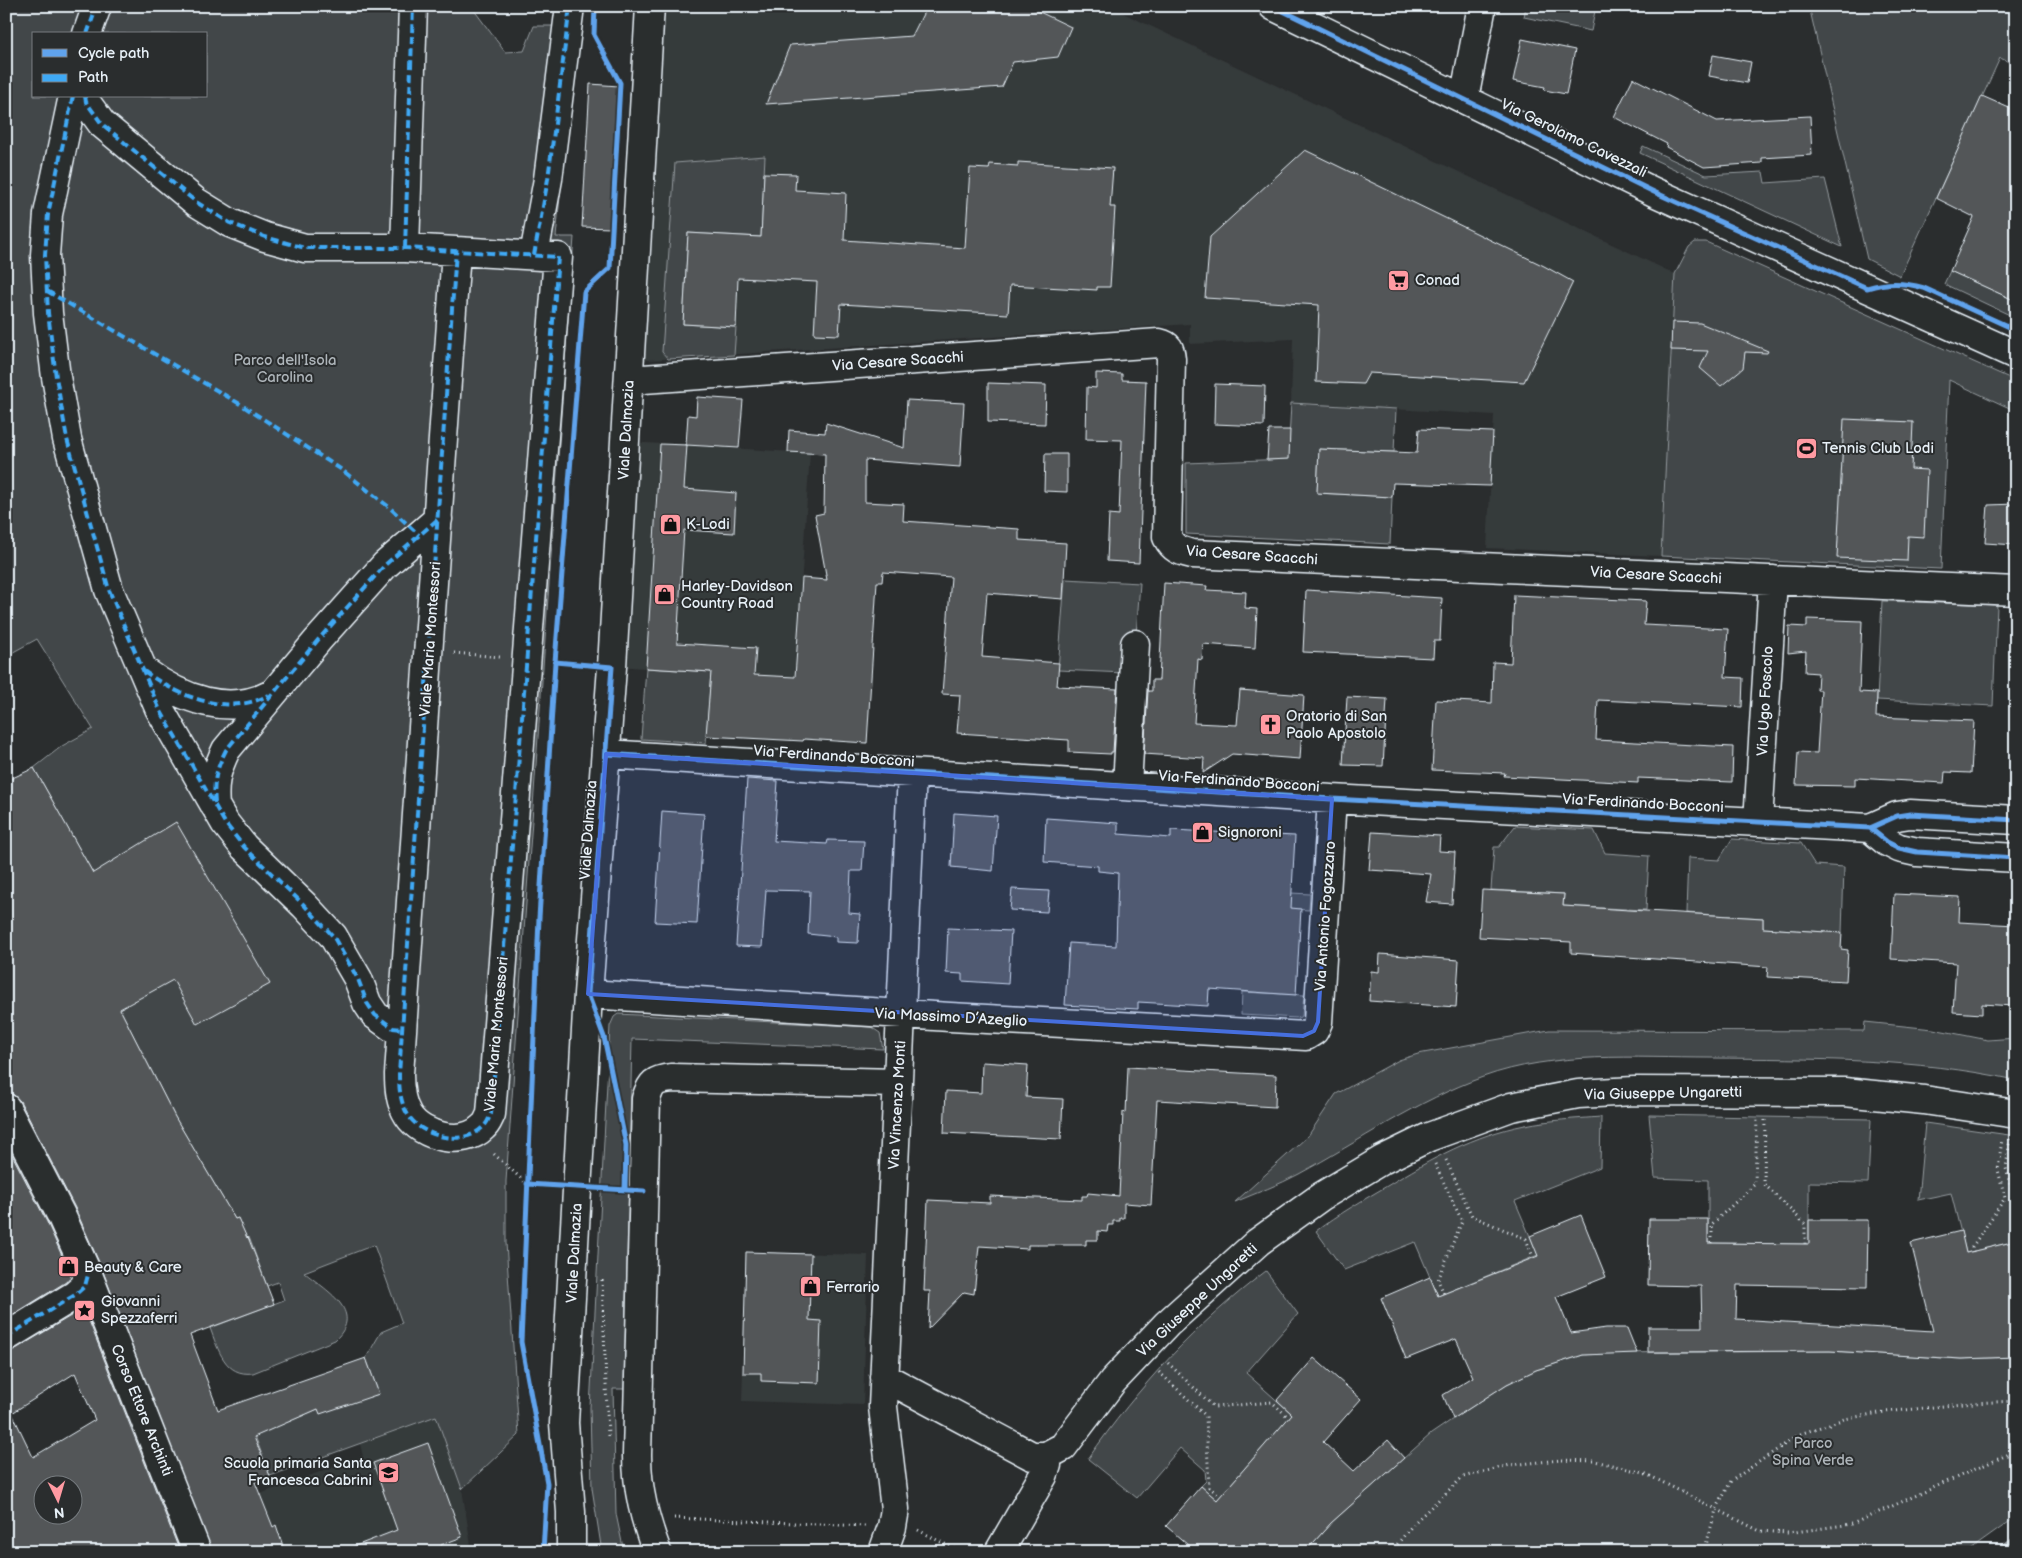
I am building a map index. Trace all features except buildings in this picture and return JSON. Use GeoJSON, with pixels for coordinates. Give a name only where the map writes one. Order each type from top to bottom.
{"type":"FeatureCollection","features":[{"type":"Feature","properties":{"kind":"street"},"geometry":{"type":"LineString","coordinates":[[88,32],[97,6]]}},
{"type":"Feature","properties":{"kind":"street"},"geometry":{"type":"LineString","coordinates":[[405,248],[413,6]]}},
{"type":"Feature","properties":{"kind":"street","name":"Viale Maria Montessori"},"geometry":{"type":"LineString","coordinates":[[456,251],[399,1074],[400,1099],[408,1115],[418,1127],[435,1135],[455,1138],[471,1135],[484,1127],[491,1114],[526,659],[546,256],[548,179],[570,6]]}},
{"type":"Feature","properties":{"kind":"street","name":"Viale Dalmazia"},"geometry":{"type":"LineString","coordinates":[[571,1552],[564,1423],[588,994],[606,754],[650,6]]}},
{"type":"Feature","properties":{"kind":"street","name":"Via Gerolamo Cavezzali"},"geometry":{"type":"LineString","coordinates":[[1273,6],[1654,192],[2016,355]]}},
{"type":"Feature","properties":{"kind":"street"},"geometry":{"type":"LineString","coordinates":[[1464,99],[1482,6]]}},
{"type":"Feature","properties":{"kind":"street"},"geometry":{"type":"LineString","coordinates":[[73,98],[48,214],[45,255],[48,313],[56,377],[67,439],[109,590],[159,708],[225,823],[244,847],[333,936],[375,1015],[394,1028],[402,1028]]}},
{"type":"Feature","properties":{"kind":"street"},"geometry":{"type":"LineString","coordinates":[[85,98],[86,102],[102,124],[196,202],[230,223],[265,237],[305,248],[405,248],[546,256]]}},
{"type":"Feature","properties":{"kind":"street","name":"Via Cesare Scacchi"},"geometry":{"type":"LineString","coordinates":[[629,380],[1166,344],[1170,350],[1171,359],[1167,531],[1172,546],[1180,551],[1192,554],[2016,591]]}},
{"type":"Feature","properties":{"kind":"street"},"geometry":{"type":"LineString","coordinates":[[215,806],[214,786],[217,768],[226,750],[384,565],[438,519]]}},
{"type":"Feature","properties":{"kind":"street","name":"Via Ugo Foscolo"},"geometry":{"type":"LineString","coordinates":[[1758,822],[1773,580]]}},
{"type":"Feature","properties":{"kind":"street"},"geometry":{"type":"LineString","coordinates":[[1127,786],[1135,644]]}},
{"type":"Feature","properties":{"kind":"street"},"geometry":{"type":"LineString","coordinates":[[144,671],[177,692],[225,705],[242,705],[259,701],[274,693]]}},
{"type":"Feature","properties":{"kind":"street","name":"Via Ferdinando Bocconi"},"geometry":{"type":"LineString","coordinates":[[606,754],[1332,799],[1870,828],[1897,816],[1910,814],[2016,820]]}},
{"type":"Feature","properties":{"kind":"street","name":"Via Vincenzo Monti"},"geometry":{"type":"LineString","coordinates":[[887,1540],[894,1498],[883,1407],[912,773]]}},
{"type":"Feature","properties":{"kind":"street","name":"Via Antonio Fogazzaro"},"geometry":{"type":"LineString","coordinates":[[1314,1032],[1318,1022],[1332,799]]}},
{"type":"Feature","properties":{"kind":"street"},"geometry":{"type":"LineString","coordinates":[[1870,828],[1887,842],[1899,848],[1917,852],[2016,858]]}},
{"type":"Feature","properties":{"kind":"street","name":"Via Massimo D’Azeglio"},"geometry":{"type":"LineString","coordinates":[[588,994],[901,1014],[1303,1036],[1314,1032]]}},
{"type":"Feature","properties":{"kind":"street"},"geometry":{"type":"LineString","coordinates":[[657,1552],[645,1517],[637,1478],[645,1129],[646,1100],[650,1086],[659,1080],[672,1078],[898,1083]]}},
{"type":"Feature","properties":{"kind":"street","name":"Via Giuseppe Ungaretti"},"geometry":{"type":"LineString","coordinates":[[1046,1456],[1063,1447],[1114,1381],[1157,1335],[1213,1281],[1258,1242],[1322,1196],[1382,1160],[1429,1137],[1510,1107],[1578,1094],[1634,1091],[1844,1092],[1924,1100],[2015,1114]]}},
{"type":"Feature","properties":{"kind":"street","name":"Corso Ettore Archinti"},"geometry":{"type":"LineString","coordinates":[[6,1108],[61,1215],[88,1275],[197,1552]]}},
{"type":"Feature","properties":{"kind":"street"},"geometry":{"type":"LineString","coordinates":[[6,1336],[75,1295],[85,1286],[88,1275]]}},
{"type":"Feature","properties":{"kind":"street"},"geometry":{"type":"LineString","coordinates":[[884,1377],[1032,1456],[1046,1456],[1047,1465],[1043,1476],[999,1552]]}},
{"type":"Feature","properties":{"kind":"street","name":"Viale Dalmazia"},"geometry":{"type":"LineString","coordinates":[[570,1512],[580,1552]]}},
{"type":"Feature","properties":{"kind":"path"},"geometry":{"type":"LineString","coordinates":[[429,651],[526,659]]}},
{"type":"Feature","properties":{"kind":"path"},"geometry":{"type":"LineString","coordinates":[[1712,1243],[1712,1224],[1755,1184],[1757,1116],[1762,1092]]}},
{"type":"Feature","properties":{"kind":"path"},"geometry":{"type":"LineString","coordinates":[[1762,1092],[1766,1116],[1764,1184],[1804,1224],[1805,1244]]}},
{"type":"Feature","properties":{"kind":"path"},"geometry":{"type":"LineString","coordinates":[[2015,1114],[2006,1168],[2013,1196],[2016,1198]]}},
{"type":"Feature","properties":{"kind":"path"},"geometry":{"type":"LineString","coordinates":[[1973,1252],[1972,1247],[2005,1198],[1998,1170],[2003,1134],[2015,1114]]}},
{"type":"Feature","properties":{"kind":"path"},"geometry":{"type":"LineString","coordinates":[[477,1131],[495,1156],[527,1184],[535,1184]]}},
{"type":"Feature","properties":{"kind":"path"},"geometry":{"type":"LineString","coordinates":[[1429,1137],[1443,1154],[1472,1216],[1526,1239],[1533,1257]]}},
{"type":"Feature","properties":{"kind":"path"},"geometry":{"type":"LineString","coordinates":[[1429,1137],[1432,1158],[1462,1221],[1438,1280],[1444,1294]]}},
{"type":"Feature","properties":{"kind":"path"},"geometry":{"type":"LineString","coordinates":[[526,1194],[527,1174]]}},
{"type":"Feature","properties":{"kind":"path"},"geometry":{"type":"LineString","coordinates":[[573,1266],[601,1268],[608,1444]]}},
{"type":"Feature","properties":{"kind":"path"},"geometry":{"type":"LineString","coordinates":[[1157,1335],[1165,1360],[1214,1407],[1272,1402],[1289,1418]]}},
{"type":"Feature","properties":{"kind":"path"},"geometry":{"type":"LineString","coordinates":[[1157,1335],[1157,1370],[1206,1416],[1209,1487],[1220,1496]]}},
{"type":"Feature","properties":{"kind":"path"},"geometry":{"type":"LineString","coordinates":[[1704,1552],[1716,1510],[1731,1481],[1800,1434],[1844,1419],[1886,1412],[1973,1403],[2016,1401]]}},
{"type":"Feature","properties":{"kind":"path"},"geometry":{"type":"LineString","coordinates":[[1391,1552],[1415,1522],[1463,1477],[1510,1465],[1561,1460],[1595,1461],[1644,1473],[1760,1531],[1788,1533],[1852,1524],[2016,1451]]}},
{"type":"Feature","properties":{"kind":"path"},"geometry":{"type":"LineString","coordinates":[[645,1517],[887,1540],[919,1531],[960,1552]]}},
{"type":"Feature","properties":{"kind":"highlighted area"},"geometry":{"type":"Polygon","coordinates":[[[606,754],[1332,799],[1318,1022],[1314,1031],[1303,1036],[588,994],[606,754]]]}},
{"type":"Feature","properties":{"kind":"shaded area"},"geometry":{"type":"Polygon","coordinates":[[[653,6],[1108,6],[1675,274],[1661,556],[1487,548],[1494,415],[1291,403],[1293,339],[1190,344],[1190,324],[633,361],[653,6]]]}},
{"type":"Feature","properties":{"kind":"shaded area"},"geometry":{"type":"Polygon","coordinates":[[[629,442],[810,453],[795,677],[614,666],[629,442]]]}},
{"type":"Feature","properties":{"kind":"shaded area"},"geometry":{"type":"Polygon","coordinates":[[[747,1252],[868,1255],[863,1405],[742,1401],[747,1252]]]}},
{"type":"Feature","properties":{"kind":"shaded area","name":"Scuola primaria Santa Francesca Cabrini"},"geometry":{"type":"Polygon","coordinates":[[[436,1416],[462,1489],[472,1552],[217,1552],[260,1494],[363,1456],[360,1444],[436,1416]]]}},
{"type":"Feature","properties":{"kind":"green space","name":"Parco dell'Isola Carolina"},"geometry":{"type":"Polygon","coordinates":[[[6,6],[471,6],[505,52],[524,51],[534,26],[553,26],[551,83],[571,86],[556,237],[574,237],[506,1181],[506,1243],[519,1435],[462,1489],[436,1416],[270,1476],[255,1436],[318,1409],[379,1394],[366,1358],[381,1332],[402,1323],[374,1245],[304,1272],[331,1294],[344,1310],[346,1320],[343,1329],[335,1340],[253,1373],[236,1371],[229,1366],[220,1353],[210,1328],[284,1300],[278,1282],[267,1286],[249,1237],[247,1239],[238,1218],[235,1219],[175,1117],[120,1009],[93,873],[34,768],[62,746],[93,729],[37,639],[6,656],[6,6]]]}},
{"type":"Feature","properties":{"kind":"green space"},"geometry":{"type":"Polygon","coordinates":[[[1526,6],[1596,6],[1591,31],[1524,17],[1526,6]]]}},
{"type":"Feature","properties":{"kind":"green space"},"geometry":{"type":"Polygon","coordinates":[[[1809,6],[2016,6],[2016,65],[2000,58],[1900,276],[1867,259],[1809,6]]]}},
{"type":"Feature","properties":{"kind":"green space"},"geometry":{"type":"Polygon","coordinates":[[[1643,146],[1706,175],[1763,172],[1765,183],[1825,179],[1842,247],[1640,153],[1643,146]]]}},
{"type":"Feature","properties":{"kind":"green space"},"geometry":{"type":"Polygon","coordinates":[[[765,156],[761,237],[688,233],[683,324],[736,327],[734,355],[668,359],[662,352],[675,163],[765,156]]]}},
{"type":"Feature","properties":{"kind":"green space","name":"Tennis Club Lodi"},"geometry":{"type":"Polygon","coordinates":[[[1695,242],[1706,242],[2016,381],[2016,411],[1949,380],[1941,569],[1661,556],[1675,274],[1689,247],[1695,242]]]}},
{"type":"Feature","properties":{"kind":"green space"},"geometry":{"type":"Polygon","coordinates":[[[1950,271],[2016,301],[2016,318],[1944,284],[1950,271]]]}},
{"type":"Feature","properties":{"kind":"green space"},"geometry":{"type":"Polygon","coordinates":[[[1291,403],[1396,409],[1394,452],[1319,449],[1317,493],[1392,497],[1390,544],[1186,534],[1186,463],[1288,459],[1291,403]]]}},
{"type":"Feature","properties":{"kind":"green space"},"geometry":{"type":"Polygon","coordinates":[[[1065,579],[1140,583],[1136,635],[1125,673],[1058,670],[1065,579]]]}},
{"type":"Feature","properties":{"kind":"green space"},"geometry":{"type":"Polygon","coordinates":[[[1882,601],[1997,605],[1993,706],[1877,700],[1882,601]]]}},
{"type":"Feature","properties":{"kind":"green space"},"geometry":{"type":"Polygon","coordinates":[[[646,668],[711,672],[706,743],[641,739],[646,668]]]}},
{"type":"Feature","properties":{"kind":"green space"},"geometry":{"type":"Polygon","coordinates":[[[1515,826],[1594,830],[1605,853],[1649,856],[1646,910],[1563,906],[1564,894],[1491,890],[1494,847],[1499,847],[1515,826]]]}},
{"type":"Feature","properties":{"kind":"green space"},"geometry":{"type":"Polygon","coordinates":[[[1732,839],[1801,843],[1815,865],[1844,867],[1842,933],[1763,928],[1763,918],[1686,913],[1688,858],[1719,860],[1732,839]]]}},
{"type":"Feature","properties":{"kind":"green space"},"geometry":{"type":"Polygon","coordinates":[[[1214,889],[1310,894],[1309,910],[1213,904],[1214,889]]]}},
{"type":"Feature","properties":{"kind":"green space"},"geometry":{"type":"Polygon","coordinates":[[[1242,992],[1304,995],[1302,1016],[1298,1018],[1241,1015],[1242,992]]]}},
{"type":"Feature","properties":{"kind":"green space"},"geometry":{"type":"Polygon","coordinates":[[[618,1014],[871,1027],[880,1033],[883,1049],[632,1039],[624,1389],[613,1389],[616,1514],[624,1552],[602,1552],[592,1488],[590,1408],[610,1026],[614,1017],[618,1014]]]}},
{"type":"Feature","properties":{"kind":"green space"},"geometry":{"type":"Polygon","coordinates":[[[1865,1022],[1933,1029],[1988,1040],[2016,1038],[2016,1080],[1940,1067],[1864,1061],[1624,1057],[1538,1063],[1483,1077],[1435,1097],[1291,1178],[1235,1202],[1308,1136],[1336,1094],[1399,1060],[1418,1054],[1549,1030],[1864,1031],[1865,1022]]]}},
{"type":"Feature","properties":{"kind":"green space"},"geometry":{"type":"Polygon","coordinates":[[[1649,1115],[1871,1119],[1868,1183],[1809,1182],[1809,1244],[1708,1243],[1708,1180],[1655,1178],[1649,1115]]]}},
{"type":"Feature","properties":{"kind":"green space"},"geometry":{"type":"Polygon","coordinates":[[[1601,1117],[1600,1167],[1515,1201],[1538,1255],[1438,1296],[1415,1242],[1344,1270],[1316,1231],[1351,1207],[1420,1166],[1453,1149],[1488,1135],[1525,1125],[1601,1117]]]}},
{"type":"Feature","properties":{"kind":"green space"},"geometry":{"type":"Polygon","coordinates":[[[1925,1123],[2016,1136],[2016,1241],[1966,1253],[1951,1193],[1918,1200],[1925,1123]]]}},
{"type":"Feature","properties":{"kind":"green space"},"geometry":{"type":"Polygon","coordinates":[[[1266,1271],[1298,1314],[1246,1373],[1292,1414],[1217,1500],[1201,1486],[1206,1481],[1205,1470],[1180,1448],[1137,1498],[1088,1459],[1127,1407],[1170,1358],[1240,1291],[1266,1271]]]}},
{"type":"Feature","properties":{"kind":"green space","name":"Parco Spina Verde"},"geometry":{"type":"Polygon","coordinates":[[[1830,1351],[1961,1359],[2016,1357],[2016,1517],[1967,1552],[1305,1552],[1331,1523],[1431,1434],[1507,1384],[1536,1370],[1583,1355],[1607,1353],[1830,1351]]]}},
{"type":"Feature","properties":{"kind":"waterway"},"geometry":{"type":"LineString","coordinates":[[2001,1552],[2016,1541]]}},
{"type":"Feature","properties":{"kind":"marked path"},"geometry":{"type":"LineString","coordinates":[[88,32],[97,6]]}},
{"type":"Feature","properties":{"kind":"marked path"},"geometry":{"type":"LineString","coordinates":[[405,248],[413,6]]}},
{"type":"Feature","properties":{"kind":"marked path"},"geometry":{"type":"LineString","coordinates":[[534,255],[548,179],[570,6]]}},
{"type":"Feature","properties":{"kind":"marked path"},"geometry":{"type":"LineString","coordinates":[[73,98],[48,214],[45,255],[48,313],[56,377],[67,439],[109,590],[159,708],[225,823],[244,847],[333,936],[358,979],[367,1003],[375,1015],[393,1028],[402,1029]]}},
{"type":"Feature","properties":{"kind":"marked path"},"geometry":{"type":"LineString","coordinates":[[85,98],[86,102],[102,124],[196,202],[230,223],[265,237],[305,248],[405,248],[456,251]]}},
{"type":"Feature","properties":{"kind":"marked path"},"geometry":{"type":"LineString","coordinates":[[456,251],[558,257],[491,1114],[484,1126],[475,1133],[465,1137],[454,1138],[433,1134],[414,1123],[403,1105],[399,1074],[456,251]]}},
{"type":"Feature","properties":{"kind":"marked path"},"geometry":{"type":"LineString","coordinates":[[47,291],[240,404],[342,470],[389,507],[419,535]]}},
{"type":"Feature","properties":{"kind":"marked path"},"geometry":{"type":"LineString","coordinates":[[215,803],[214,788],[216,776],[226,750],[318,640],[385,565],[438,519]]}},
{"type":"Feature","properties":{"kind":"marked path"},"geometry":{"type":"LineString","coordinates":[[144,671],[173,689],[204,701],[237,704],[269,695]]}},
{"type":"Feature","properties":{"kind":"marked path"},"geometry":{"type":"LineString","coordinates":[[6,1337],[75,1295],[85,1286],[88,1275]]}},
{"type":"Feature","properties":{"kind":"cycle path"},"geometry":{"type":"LineString","coordinates":[[543,1552],[547,1483],[521,1342],[539,918],[555,662],[584,292],[610,268],[620,83],[594,35],[595,6]]}},
{"type":"Feature","properties":{"kind":"cycle path"},"geometry":{"type":"LineString","coordinates":[[1273,6],[1654,192],[1867,288],[1895,284],[1924,288],[2016,330]]}},
{"type":"Feature","properties":{"kind":"cycle path"},"geometry":{"type":"LineString","coordinates":[[555,662],[612,667],[588,994],[604,1037],[626,1145],[625,1189]]}},
{"type":"Feature","properties":{"kind":"cycle path"},"geometry":{"type":"LineString","coordinates":[[606,754],[1332,799],[1870,828],[1897,816],[1910,814],[2016,820]]}},
{"type":"Feature","properties":{"kind":"cycle path"},"geometry":{"type":"LineString","coordinates":[[1870,828],[1887,842],[1899,848],[1917,852],[2016,858]]}},
{"type":"Feature","properties":{"kind":"cycle path"},"geometry":{"type":"LineString","coordinates":[[527,1184],[644,1191]]}},
{"type":"Feature","properties":{"kind":"place","name":"Conad"},"geometry":{"type":"Point","coordinates":[1399,280]}},
{"type":"Feature","properties":{"kind":"place","name":"Tennis Club Lodi"},"geometry":{"type":"Point","coordinates":[1806,448]}},
{"type":"Feature","properties":{"kind":"place","name":"K-Lodi"},"geometry":{"type":"Point","coordinates":[670,524]}},
{"type":"Feature","properties":{"kind":"place","name":"Harley-Davidson Country Road"},"geometry":{"type":"Point","coordinates":[665,595]}},
{"type":"Feature","properties":{"kind":"place","name":"Oratorio di San Paolo Apostolo"},"geometry":{"type":"Point","coordinates":[1270,725]}},
{"type":"Feature","properties":{"kind":"place","name":"Signoroni"},"geometry":{"type":"Point","coordinates":[1202,832]}},
{"type":"Feature","properties":{"kind":"place","name":"Beauty & Care"},"geometry":{"type":"Point","coordinates":[68,1267]}},
{"type":"Feature","properties":{"kind":"place","name":"Ferrario"},"geometry":{"type":"Point","coordinates":[810,1287]}},
{"type":"Feature","properties":{"kind":"place","name":"Giovanni Spezzaferri"},"geometry":{"type":"Point","coordinates":[85,1310]}},
{"type":"Feature","properties":{"kind":"place","name":"Scuola primaria Santa Francesca Cabrini"},"geometry":{"type":"Point","coordinates":[388,1472]}}]}
